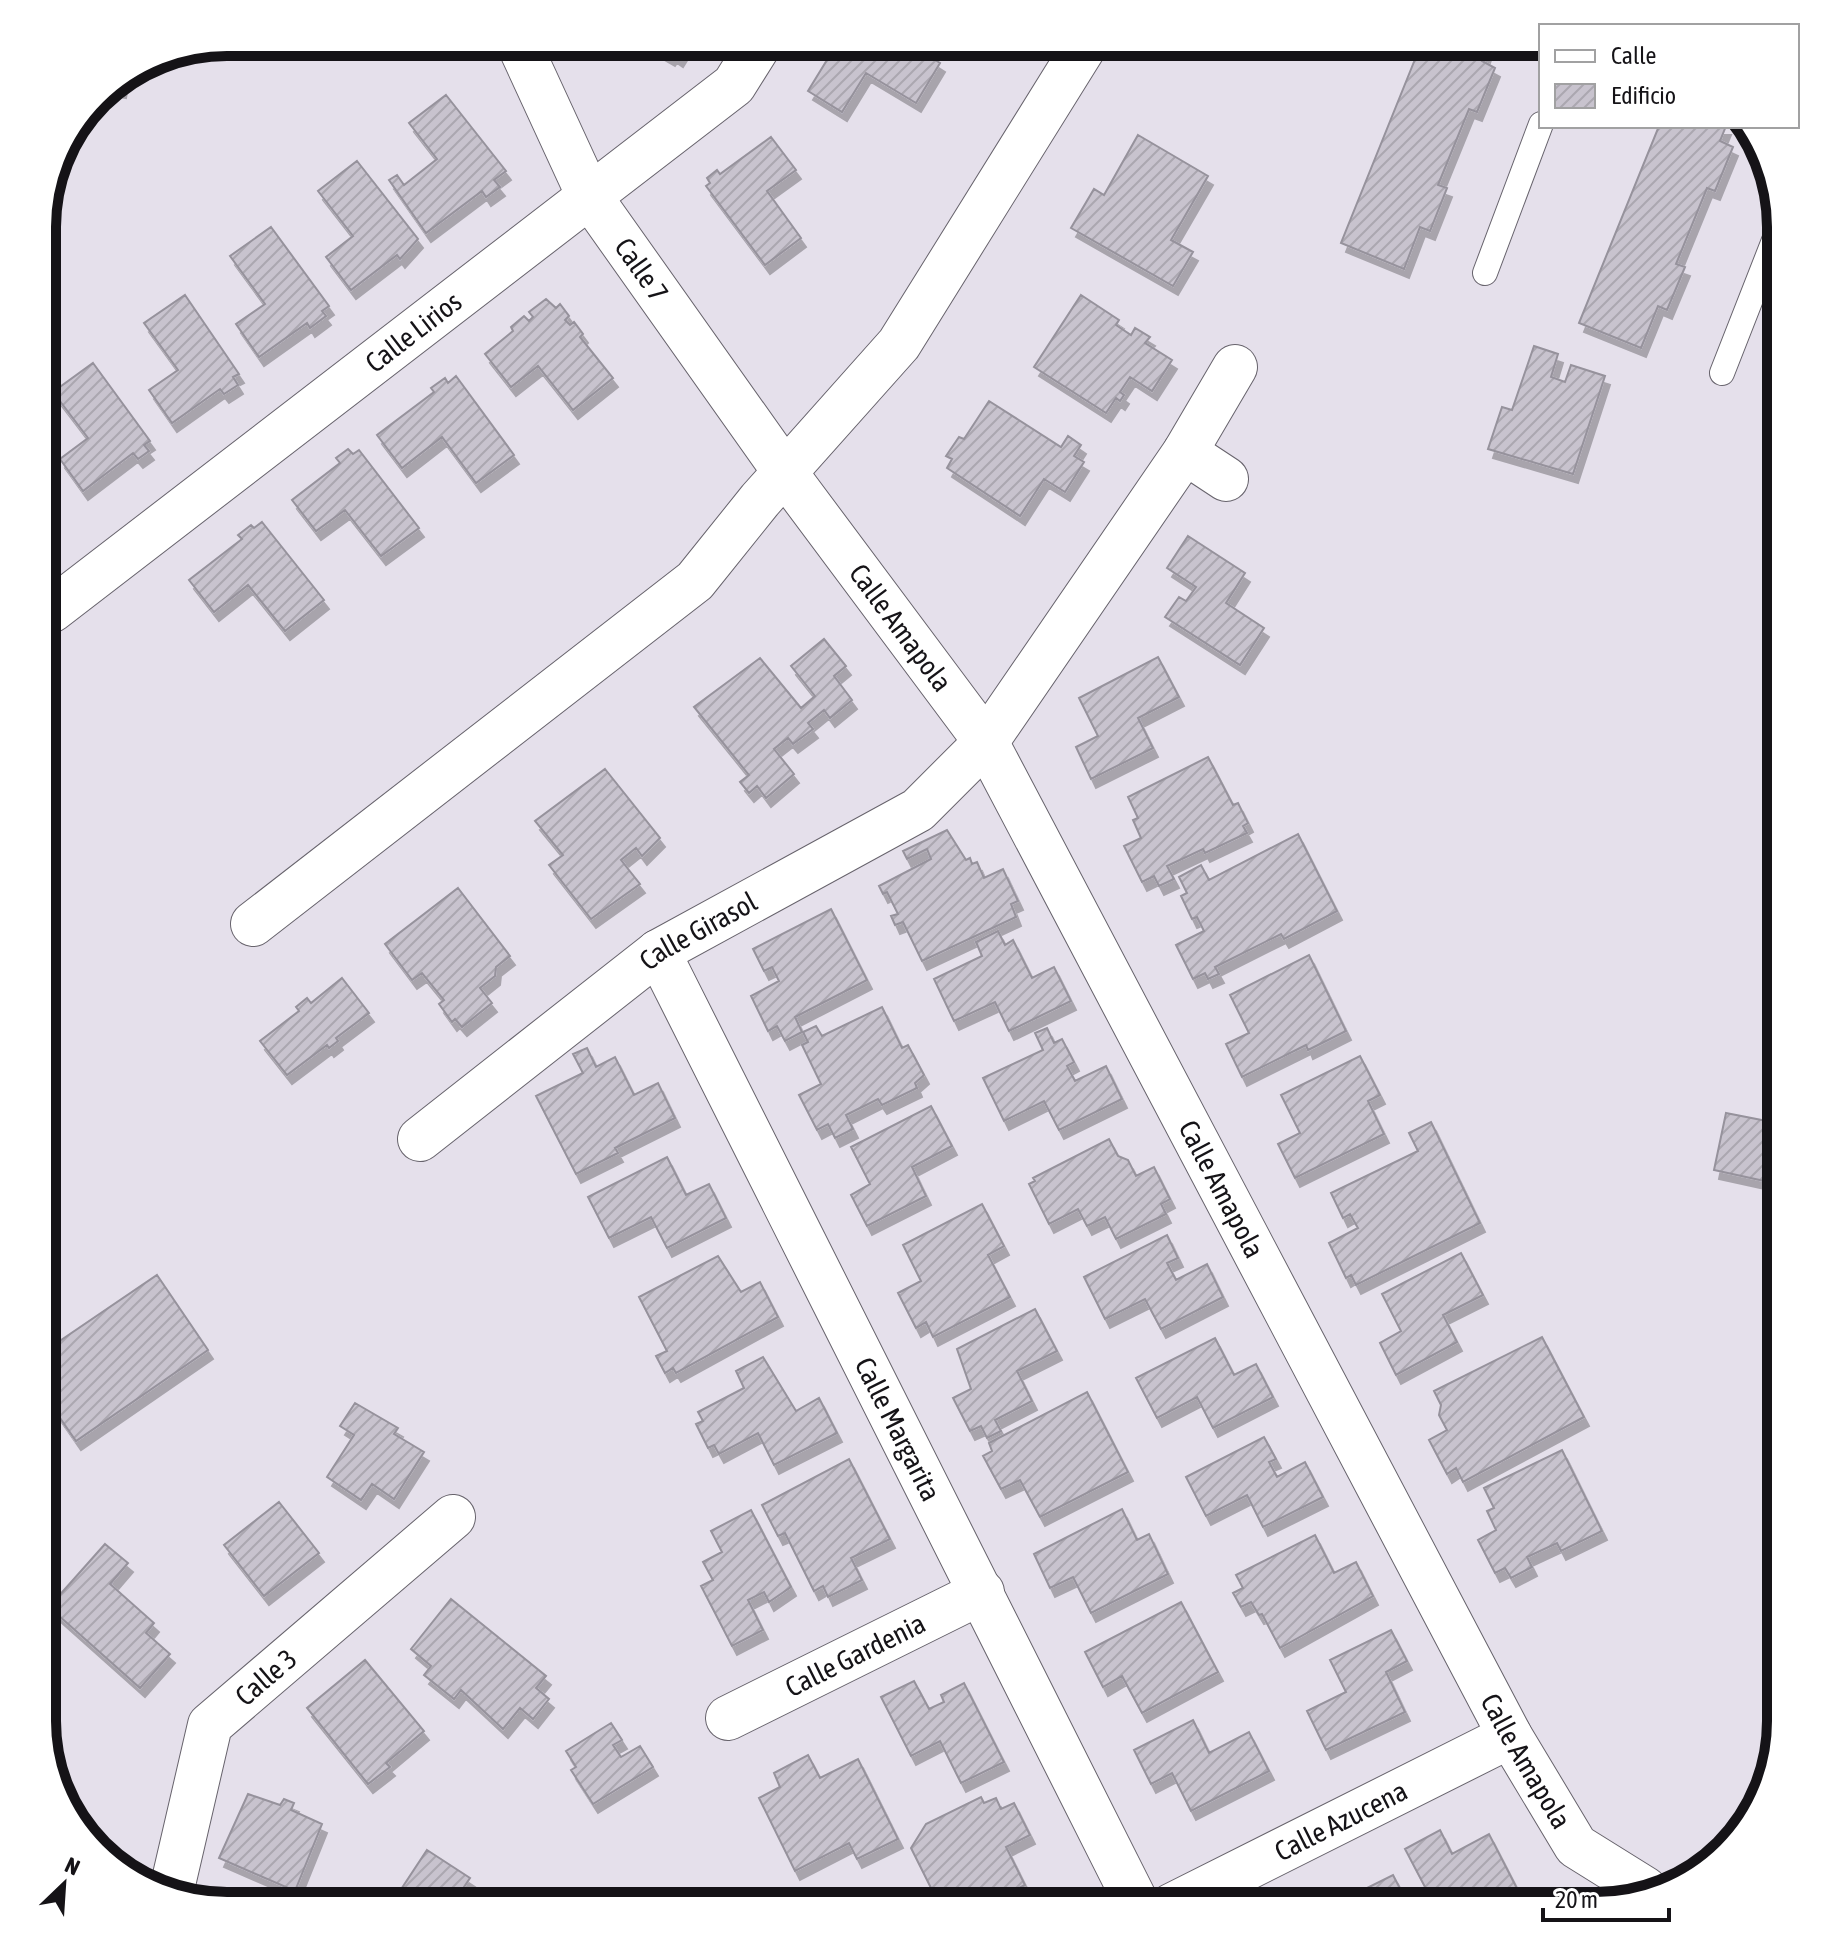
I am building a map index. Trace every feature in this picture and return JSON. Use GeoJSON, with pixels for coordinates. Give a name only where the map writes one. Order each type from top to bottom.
{"type":"FeatureCollection","features":[{"type":"Feature","properties":{"kind":"street","name":"Calle 7"},"geometry":{"type":"LineString","coordinates":[[524,56],[588,194],[788,477]]}},
{"type":"Feature","properties":{"kind":"street","name":"Calle Lirios"},"geometry":{"type":"LineString","coordinates":[[56,607],[588,194],[734,85],[752,56]]}},
{"type":"Feature","properties":{"kind":"street"},"geometry":{"type":"LineString","coordinates":[[253,924],[695,581],[788,477],[899,344],[1078,56]]}},
{"type":"Feature","properties":{"kind":"street","name":"Calle Girasol"},"geometry":{"type":"LineString","coordinates":[[420,1139],[658,952],[918,810],[986,742],[1185,452],[1235,367]]}},
{"type":"Feature","properties":{"kind":"street"},"geometry":{"type":"LineString","coordinates":[[1185,452],[1226,479]]}},
{"type":"Feature","properties":{"kind":"street","name":"Calle Amapola"},"geometry":{"type":"LineString","coordinates":[[788,477],[986,742],[1510,1736],[1576,1846],[1640,1886]]}},
{"type":"Feature","properties":{"kind":"street","name":"Calle Margarita"},"geometry":{"type":"LineString","coordinates":[[658,952],[1131,1892]]}},
{"type":"Feature","properties":{"kind":"street","name":"Calle 3"},"geometry":{"type":"LineString","coordinates":[[173,1883],[210,1725],[453,1517]]}},
{"type":"Feature","properties":{"kind":"street","name":"Calle Gardenia"},"geometry":{"type":"LineString","coordinates":[[728,1718],[982,1592]]}},
{"type":"Feature","properties":{"kind":"street","name":"Calle Azucena"},"geometry":{"type":"LineString","coordinates":[[1199,1892],[1510,1736]]}},
{"type":"Feature","properties":{"kind":"lane"},"geometry":{"type":"LineString","coordinates":[[1485,273],[1539,128]]}},
{"type":"Feature","properties":{"kind":"lane"},"geometry":{"type":"LineString","coordinates":[[1722,373],[1767,258]]}},
{"type":"Feature","properties":{"kind":"building"},"geometry":{"type":"Polygon","coordinates":[[[829,56],[929,56],[940,63],[916,103],[866,73],[842,112],[808,91],[829,56]]]}},
{"type":"Feature","properties":{"kind":"building"},"geometry":{"type":"Polygon","coordinates":[[[1416,56],[1484,56],[1482,61],[1495,68],[1477,112],[1469,109],[1438,185],[1447,188],[1430,231],[1420,227],[1404,269],[1341,243],[1416,56]]]}},
{"type":"Feature","properties":{"kind":"building"},"geometry":{"type":"Polygon","coordinates":[[[446,95],[506,171],[494,180],[500,187],[486,197],[482,191],[426,233],[389,180],[397,175],[404,185],[437,159],[409,123],[446,95]]]}},
{"type":"Feature","properties":{"kind":"building"},"geometry":{"type":"Polygon","coordinates":[[[1658,128],[1725,128],[1720,141],[1733,147],[1715,191],[1707,188],[1676,264],[1685,267],[1667,310],[1658,306],[1641,348],[1579,323],[1658,128]]]}},
{"type":"Feature","properties":{"kind":"building"},"geometry":{"type":"Polygon","coordinates":[[[1138,135],[1208,176],[1171,240],[1193,252],[1173,286],[1071,228],[1094,189],[1104,195],[1138,135]]]}},
{"type":"Feature","properties":{"kind":"building"},"geometry":{"type":"Polygon","coordinates":[[[771,137],[796,170],[767,191],[801,238],[765,265],[706,186],[710,183],[707,178],[717,170],[720,174],[771,137]]]}},
{"type":"Feature","properties":{"kind":"building"},"geometry":{"type":"Polygon","coordinates":[[[357,161],[418,239],[400,259],[397,255],[351,290],[326,257],[353,236],[318,191],[357,161]]]}},
{"type":"Feature","properties":{"kind":"building"},"geometry":{"type":"Polygon","coordinates":[[[271,227],[329,306],[322,311],[326,316],[310,328],[307,323],[259,357],[236,324],[265,304],[230,256],[271,227]]]}},
{"type":"Feature","properties":{"kind":"building"},"geometry":{"type":"Polygon","coordinates":[[[185,295],[239,374],[233,377],[238,385],[224,394],[220,389],[172,423],[149,390],[178,370],[144,323],[185,295]]]}},
{"type":"Feature","properties":{"kind":"building"},"geometry":{"type":"Polygon","coordinates":[[[1081,295],[1119,320],[1116,325],[1131,335],[1135,328],[1150,337],[1145,343],[1172,360],[1152,391],[1130,377],[1120,392],[1124,395],[1120,401],[1116,398],[1106,413],[1034,367],[1081,295]]]}},
{"type":"Feature","properties":{"kind":"building"},"geometry":{"type":"Polygon","coordinates":[[[546,299],[556,308],[560,304],[569,316],[565,320],[570,325],[574,322],[583,334],[580,337],[613,378],[573,410],[538,366],[511,387],[485,354],[513,331],[511,327],[524,316],[529,321],[533,317],[529,312],[546,299]]]}},
{"type":"Feature","properties":{"kind":"building"},"geometry":{"type":"Polygon","coordinates":[[[1534,346],[1558,354],[1551,377],[1565,382],[1571,365],[1605,376],[1573,474],[1488,449],[1502,407],[1512,410],[1534,346]]]}},
{"type":"Feature","properties":{"kind":"building"},"geometry":{"type":"Polygon","coordinates":[[[93,363],[150,441],[144,445],[149,451],[138,459],[133,453],[83,491],[60,459],[88,438],[56,396],[56,390],[93,363]]]}},
{"type":"Feature","properties":{"kind":"building"},"geometry":{"type":"Polygon","coordinates":[[[456,376],[514,455],[476,483],[442,437],[402,468],[377,435],[434,392],[431,388],[445,378],[448,383],[456,376]]]}},
{"type":"Feature","properties":{"kind":"building"},"geometry":{"type":"Polygon","coordinates":[[[989,401],[1061,447],[1068,436],[1081,445],[1074,456],[1084,462],[1065,492],[1044,479],[1020,516],[947,468],[952,459],[946,456],[959,437],[964,439],[989,401]]]}},
{"type":"Feature","properties":{"kind":"building"},"geometry":{"type":"Polygon","coordinates":[[[348,449],[353,454],[359,450],[419,528],[381,556],[345,510],[316,531],[292,500],[340,463],[336,458],[348,449]]]}},
{"type":"Feature","properties":{"kind":"building"},"geometry":{"type":"Polygon","coordinates":[[[262,522],[324,600],[285,631],[248,585],[214,612],[189,580],[242,539],[238,535],[251,525],[254,528],[262,522]]]}},
{"type":"Feature","properties":{"kind":"building"},"geometry":{"type":"Polygon","coordinates":[[[1188,536],[1245,573],[1226,603],[1264,628],[1240,665],[1165,617],[1179,597],[1186,601],[1196,587],[1167,568],[1188,536]]]}},
{"type":"Feature","properties":{"kind":"building"},"geometry":{"type":"Polygon","coordinates":[[[824,639],[846,666],[834,676],[852,700],[830,718],[824,710],[808,723],[813,729],[793,744],[788,738],[774,749],[794,774],[766,798],[757,786],[749,793],[740,782],[749,775],[694,707],[760,658],[801,708],[815,696],[791,666],[824,639]]]}},
{"type":"Feature","properties":{"kind":"building"},"geometry":{"type":"Polygon","coordinates":[[[1158,657],[1179,697],[1138,718],[1153,748],[1091,779],[1076,747],[1098,736],[1079,698],[1158,657]]]}},
{"type":"Feature","properties":{"kind":"building"},"geometry":{"type":"Polygon","coordinates":[[[1208,757],[1233,805],[1238,803],[1248,823],[1243,826],[1247,833],[1205,853],[1203,849],[1167,866],[1174,879],[1159,886],[1154,876],[1142,882],[1124,846],[1141,838],[1133,820],[1138,818],[1128,797],[1208,757]]]}},
{"type":"Feature","properties":{"kind":"building"},"geometry":{"type":"Polygon","coordinates":[[[605,769],[660,838],[642,856],[636,848],[621,860],[640,884],[591,919],[549,865],[563,855],[535,821],[605,769]]]}},
{"type":"Feature","properties":{"kind":"building"},"geometry":{"type":"Polygon","coordinates":[[[947,830],[966,860],[970,858],[972,864],[977,862],[984,878],[1003,869],[1018,901],[1011,904],[1016,917],[922,961],[903,922],[895,925],[891,916],[898,914],[887,892],[883,894],[879,886],[931,859],[927,849],[907,859],[903,851],[947,830]]]}},
{"type":"Feature","properties":{"kind":"building"},"geometry":{"type":"Polygon","coordinates":[[[1298,834],[1337,911],[1284,939],[1281,934],[1215,967],[1219,974],[1208,979],[1205,973],[1193,979],[1176,945],[1204,931],[1197,917],[1192,919],[1181,896],[1187,893],[1179,877],[1201,865],[1209,880],[1298,834]]]}},
{"type":"Feature","properties":{"kind":"building"},"geometry":{"type":"Polygon","coordinates":[[[458,888],[510,956],[496,967],[495,976],[480,988],[492,1003],[462,1027],[455,1019],[452,1022],[439,1004],[444,1000],[422,973],[412,980],[385,944],[458,888]]]}},
{"type":"Feature","properties":{"kind":"building"},"geometry":{"type":"Polygon","coordinates":[[[831,909],[867,980],[795,1017],[802,1032],[785,1041],[777,1026],[768,1031],[751,996],[779,981],[772,967],[764,971],[753,949],[831,909]]]}},
{"type":"Feature","properties":{"kind":"building"},"geometry":{"type":"Polygon","coordinates":[[[998,931],[1005,945],[1013,940],[1032,978],[1054,967],[1071,1001],[1009,1031],[995,1002],[954,1021],[934,979],[982,956],[976,942],[998,931]]]}},
{"type":"Feature","properties":{"kind":"building"},"geometry":{"type":"Polygon","coordinates":[[[1309,955],[1346,1031],[1308,1050],[1306,1045],[1242,1077],[1226,1044],[1249,1033],[1230,995],[1309,955]]]}},
{"type":"Feature","properties":{"kind":"building"},"geometry":{"type":"Polygon","coordinates":[[[342,978],[369,1013],[336,1038],[338,1041],[329,1048],[327,1045],[287,1075],[260,1041],[299,1011],[296,1007],[307,998],[311,1003],[342,978]]]}},
{"type":"Feature","properties":{"kind":"building"},"geometry":{"type":"Polygon","coordinates":[[[882,1007],[902,1048],[908,1045],[924,1075],[915,1083],[917,1088],[882,1105],[878,1099],[846,1115],[853,1129],[835,1138],[828,1124],[817,1130],[799,1095],[821,1084],[802,1045],[808,1042],[803,1032],[816,1026],[822,1036],[882,1007]]]}},
{"type":"Feature","properties":{"kind":"building"},"geometry":{"type":"Polygon","coordinates":[[[1047,1028],[1054,1043],[1062,1039],[1074,1062],[1067,1066],[1075,1081],[1106,1066],[1122,1099],[1059,1130],[1044,1101],[1004,1121],[983,1078],[1043,1050],[1035,1033],[1047,1028]]]}},
{"type":"Feature","properties":{"kind":"building"},"geometry":{"type":"Polygon","coordinates":[[[587,1048],[596,1067],[615,1057],[634,1095],[658,1083],[675,1118],[615,1148],[618,1153],[576,1174],[536,1096],[583,1073],[573,1054],[587,1048]]]}},
{"type":"Feature","properties":{"kind":"building"},"geometry":{"type":"Polygon","coordinates":[[[1360,1056],[1380,1095],[1368,1101],[1384,1134],[1295,1178],[1278,1144],[1300,1133],[1281,1095],[1360,1056]]]}},
{"type":"Feature","properties":{"kind":"building"},"geometry":{"type":"Polygon","coordinates":[[[931,1106],[952,1146],[912,1167],[926,1196],[867,1226],[851,1195],[870,1184],[851,1147],[931,1106]]]}},
{"type":"Feature","properties":{"kind":"building"},"geometry":{"type":"Polygon","coordinates":[[[1726,1113],[1767,1121],[1767,1182],[1714,1170],[1726,1113]]]}},
{"type":"Feature","properties":{"kind":"building"},"geometry":{"type":"Polygon","coordinates":[[[1431,1122],[1480,1223],[1356,1285],[1351,1275],[1346,1278],[1329,1243],[1358,1228],[1350,1214],[1343,1218],[1331,1193],[1418,1151],[1409,1133],[1431,1122]]]}},
{"type":"Feature","properties":{"kind":"building"},"geometry":{"type":"Polygon","coordinates":[[[1109,1139],[1118,1156],[1128,1160],[1136,1176],[1154,1167],[1170,1199],[1161,1204],[1166,1214],[1116,1239],[1105,1217],[1087,1226],[1078,1209],[1049,1224],[1029,1184],[1035,1181],[1033,1178],[1109,1139]]]}},
{"type":"Feature","properties":{"kind":"building"},"geometry":{"type":"Polygon","coordinates":[[[667,1157],[686,1195],[709,1184],[726,1218],[667,1248],[651,1217],[609,1238],[588,1197],[667,1157]]]}},
{"type":"Feature","properties":{"kind":"building"},"geometry":{"type":"Polygon","coordinates":[[[982,1204],[1004,1246],[988,1255],[1010,1297],[933,1337],[926,1322],[916,1328],[898,1293],[921,1281],[903,1245],[982,1204]]]}},
{"type":"Feature","properties":{"kind":"building"},"geometry":{"type":"Polygon","coordinates":[[[1167,1235],[1178,1258],[1167,1263],[1176,1280],[1207,1264],[1223,1297],[1161,1329],[1145,1299],[1105,1319],[1084,1277],[1167,1235]]]}},
{"type":"Feature","properties":{"kind":"building"},"geometry":{"type":"Polygon","coordinates":[[[1461,1253],[1483,1295],[1443,1315],[1457,1342],[1396,1375],[1380,1343],[1401,1331],[1382,1294],[1461,1253]]]}},
{"type":"Feature","properties":{"kind":"building"},"geometry":{"type":"Polygon","coordinates":[[[718,1256],[741,1292],[760,1282],[778,1317],[676,1373],[673,1368],[665,1373],[656,1356],[667,1351],[639,1297],[718,1256]]]}},
{"type":"Feature","properties":{"kind":"building"},"geometry":{"type":"Polygon","coordinates":[[[157,1275],[208,1350],[76,1441],[56,1412],[56,1344],[157,1275]]]}},
{"type":"Feature","properties":{"kind":"building"},"geometry":{"type":"Polygon","coordinates":[[[1035,1309],[1057,1351],[1017,1371],[1032,1401],[995,1420],[1001,1431],[987,1438],[981,1426],[970,1431],[953,1398],[971,1389],[957,1349],[1035,1309]]]}},
{"type":"Feature","properties":{"kind":"building"},"geometry":{"type":"Polygon","coordinates":[[[1542,1337],[1584,1417],[1463,1482],[1456,1468],[1447,1474],[1429,1440],[1447,1430],[1439,1415],[1441,1405],[1434,1391],[1542,1337]]]}},
{"type":"Feature","properties":{"kind":"building"},"geometry":{"type":"Polygon","coordinates":[[[1215,1338],[1234,1375],[1256,1364],[1273,1397],[1213,1428],[1197,1397],[1157,1418],[1136,1378],[1215,1338]]]}},
{"type":"Feature","properties":{"kind":"building"},"geometry":{"type":"Polygon","coordinates":[[[763,1357],[796,1411],[819,1398],[837,1433],[774,1465],[758,1433],[719,1454],[714,1445],[708,1448],[696,1424],[703,1421],[698,1412],[744,1388],[736,1371],[763,1357]]]}},
{"type":"Feature","properties":{"kind":"building"},"geometry":{"type":"Polygon","coordinates":[[[1087,1392],[1128,1472],[1040,1517],[1020,1480],[1001,1489],[983,1456],[992,1451],[989,1443],[1087,1392]]]}},
{"type":"Feature","properties":{"kind":"building"},"geometry":{"type":"Polygon","coordinates":[[[355,1403],[398,1428],[394,1434],[424,1452],[394,1499],[372,1484],[361,1500],[327,1477],[354,1435],[340,1426],[355,1403]]]}},
{"type":"Feature","properties":{"kind":"building"},"geometry":{"type":"Polygon","coordinates":[[[1264,1437],[1276,1459],[1269,1462],[1277,1477],[1305,1462],[1323,1497],[1263,1527],[1247,1495],[1206,1516],[1186,1477],[1264,1437]]]}},
{"type":"Feature","properties":{"kind":"building"},"geometry":{"type":"Polygon","coordinates":[[[1562,1450],[1602,1531],[1561,1551],[1557,1543],[1527,1557],[1532,1567],[1511,1578],[1505,1568],[1495,1573],[1478,1540],[1496,1530],[1487,1511],[1494,1508],[1484,1488],[1562,1450]]]}},
{"type":"Feature","properties":{"kind":"building"},"geometry":{"type":"Polygon","coordinates":[[[849,1459],[890,1539],[851,1558],[862,1580],[828,1597],[823,1586],[814,1591],[785,1533],[778,1536],[762,1505],[849,1459]]]}},
{"type":"Feature","properties":{"kind":"building"},"geometry":{"type":"Polygon","coordinates":[[[279,1502],[319,1553],[264,1596],[224,1545],[279,1502]]]}},
{"type":"Feature","properties":{"kind":"building"},"geometry":{"type":"Polygon","coordinates":[[[1122,1509],[1137,1540],[1149,1534],[1168,1574],[1091,1613],[1073,1577],[1050,1588],[1034,1554],[1122,1509]]]}},
{"type":"Feature","properties":{"kind":"building"},"geometry":{"type":"Polygon","coordinates":[[[751,1510],[791,1587],[769,1602],[764,1592],[748,1600],[763,1630],[732,1646],[701,1586],[713,1580],[703,1562],[722,1552],[711,1531],[751,1510]]]}},
{"type":"Feature","properties":{"kind":"building"},"geometry":{"type":"Polygon","coordinates":[[[1315,1535],[1334,1573],[1356,1562],[1373,1596],[1280,1648],[1262,1614],[1259,1615],[1251,1602],[1241,1607],[1233,1593],[1243,1588],[1236,1575],[1315,1535]]]}},
{"type":"Feature","properties":{"kind":"building"},"geometry":{"type":"Polygon","coordinates":[[[105,1544],[128,1563],[110,1584],[154,1623],[146,1633],[170,1654],[140,1688],[56,1613],[56,1599],[105,1544]]]}},
{"type":"Feature","properties":{"kind":"building"},"geometry":{"type":"Polygon","coordinates":[[[451,1599],[546,1676],[536,1688],[549,1699],[533,1719],[520,1708],[503,1729],[461,1690],[454,1699],[424,1675],[431,1666],[411,1649],[451,1599]]]}},
{"type":"Feature","properties":{"kind":"building"},"geometry":{"type":"Polygon","coordinates":[[[1181,1602],[1218,1672],[1142,1713],[1122,1676],[1103,1687],[1085,1652],[1181,1602]]]}},
{"type":"Feature","properties":{"kind":"building"},"geometry":{"type":"Polygon","coordinates":[[[1391,1630],[1407,1661],[1386,1672],[1405,1712],[1326,1750],[1307,1711],[1346,1692],[1330,1660],[1391,1630]]]}},
{"type":"Feature","properties":{"kind":"building"},"geometry":{"type":"Polygon","coordinates":[[[365,1660],[424,1731],[386,1763],[390,1767],[368,1784],[307,1708],[365,1660]]]}},
{"type":"Feature","properties":{"kind":"building"},"geometry":{"type":"Polygon","coordinates":[[[914,1681],[929,1709],[944,1702],[941,1695],[964,1683],[1004,1762],[961,1783],[940,1741],[911,1756],[881,1697],[914,1681]]]}},
{"type":"Feature","properties":{"kind":"building"},"geometry":{"type":"Polygon","coordinates":[[[1193,1720],[1209,1753],[1249,1732],[1269,1771],[1191,1811],[1172,1773],[1151,1784],[1134,1750],[1193,1720]]]}},
{"type":"Feature","properties":{"kind":"building"},"geometry":{"type":"Polygon","coordinates":[[[611,1723],[622,1740],[613,1745],[621,1757],[640,1746],[653,1767],[593,1804],[571,1770],[576,1767],[566,1751],[611,1723]]]}},
{"type":"Feature","properties":{"kind":"building"},"geometry":{"type":"Polygon","coordinates":[[[808,1755],[820,1778],[858,1759],[898,1839],[857,1859],[849,1843],[795,1871],[759,1798],[780,1787],[774,1773],[808,1755]]]}},
{"type":"Feature","properties":{"kind":"building"},"geometry":{"type":"Polygon","coordinates":[[[248,1794],[280,1805],[284,1799],[294,1803],[291,1810],[322,1824],[295,1891],[219,1858],[248,1794]]]}},
{"type":"Feature","properties":{"kind":"building"},"geometry":{"type":"Polygon","coordinates":[[[981,1797],[984,1803],[996,1798],[1001,1809],[1014,1803],[1030,1835],[1006,1847],[1025,1885],[1011,1892],[933,1892],[911,1848],[926,1824],[981,1797]]]}},
{"type":"Feature","properties":{"kind":"building"},"geometry":{"type":"Polygon","coordinates":[[[1440,1830],[1452,1854],[1489,1834],[1519,1892],[1428,1892],[1405,1849],[1440,1830]]]}},
{"type":"Feature","properties":{"kind":"building"},"geometry":{"type":"Polygon","coordinates":[[[427,1850],[470,1878],[460,1892],[399,1892],[427,1850]]]}},
{"type":"Feature","properties":{"kind":"building"},"geometry":{"type":"Polygon","coordinates":[[[1393,1875],[1402,1892],[1359,1892],[1393,1875]]]}}]}
